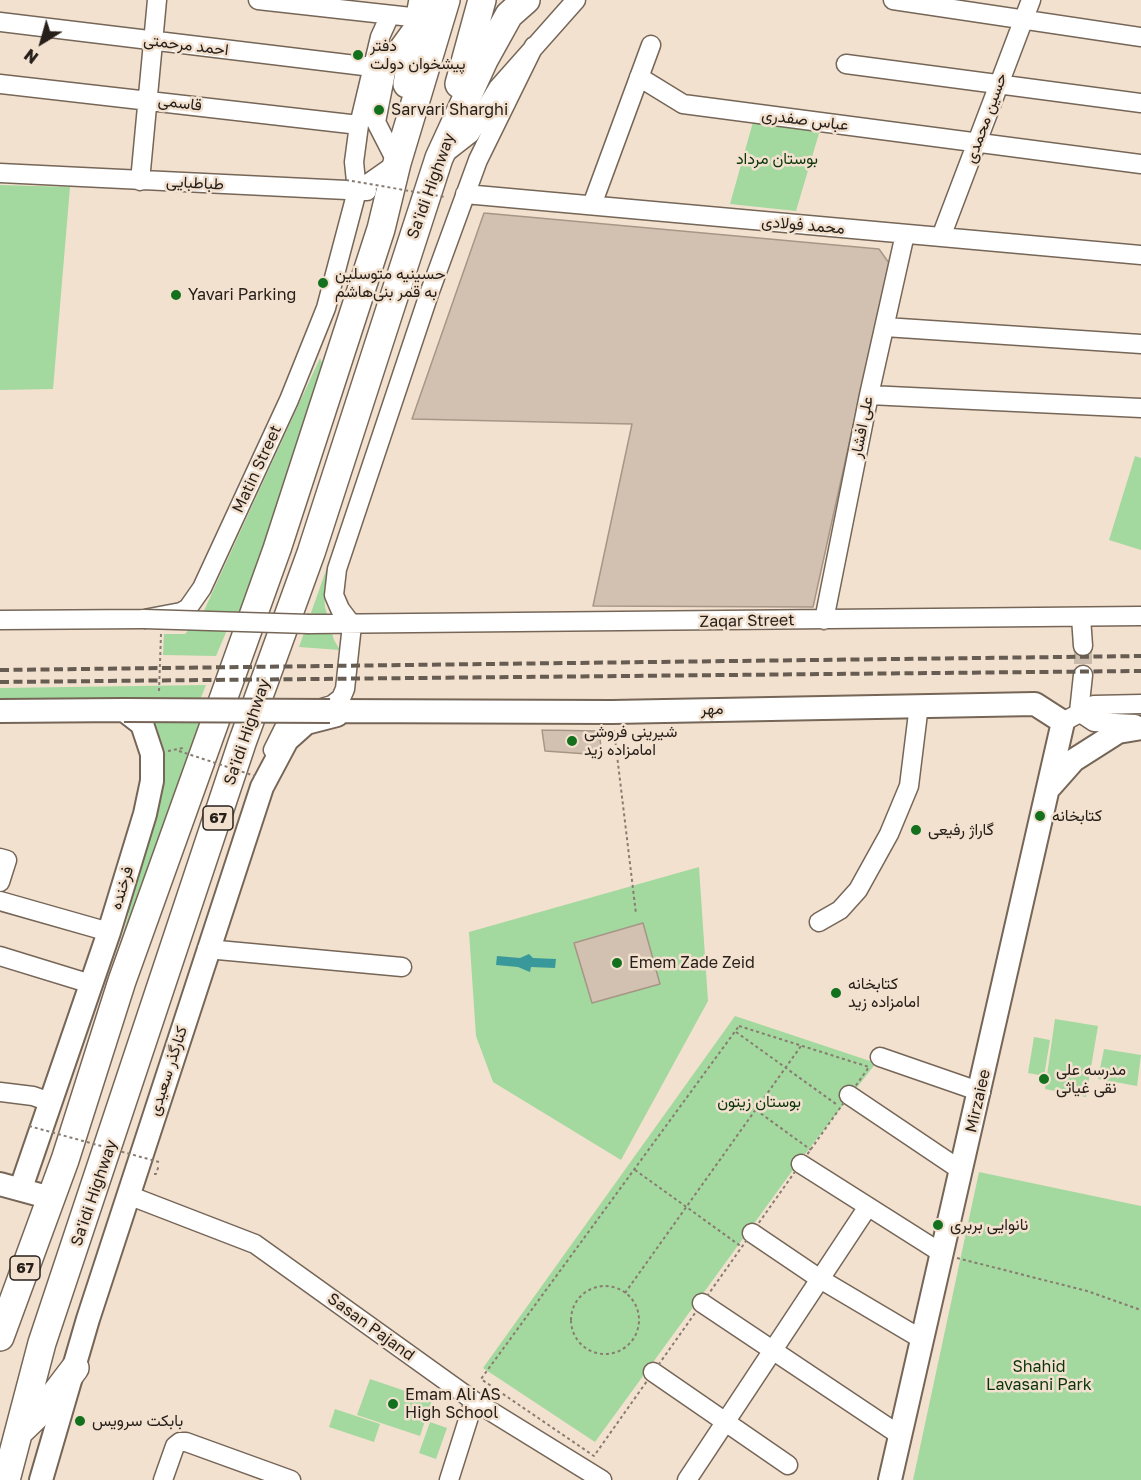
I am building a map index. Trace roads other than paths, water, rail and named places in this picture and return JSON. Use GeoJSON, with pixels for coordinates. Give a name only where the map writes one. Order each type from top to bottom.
{"type":"FeatureCollection","features":[{"type":"Feature","properties":{"kind":"highway"},"geometry":{"type":"LineString","coordinates":[[397,163],[446,0]]}},
{"type":"Feature","properties":{"kind":"highway"},"geometry":{"type":"LineString","coordinates":[[439,158],[482,0]]}},
{"type":"Feature","properties":{"kind":"highway","name":"Sa'idi Highway"},"geometry":{"type":"LineString","coordinates":[[6,1480],[42,1343],[242,743],[311,553],[439,158],[484,60],[517,5]]}},
{"type":"Feature","properties":{"kind":"highway"},"geometry":{"type":"LineString","coordinates":[[397,163],[408,70],[422,9]]}},
{"type":"Feature","properties":{"kind":"highway","name":"Sa'idi Highway"},"geometry":{"type":"LineString","coordinates":[[0,1337],[51,1198],[122,981],[277,549],[377,240],[397,163]]}},
{"type":"Feature","properties":{"kind":"highway"},"geometry":{"type":"LineString","coordinates":[[18,1480],[20,1430],[46,1406],[75,1368]]}},
{"type":"Feature","properties":{"kind":"main road","name":"مهر"},"geometry":{"type":"LineString","coordinates":[[355,711],[612,712],[1035,704],[1072,717]]}},
{"type":"Feature","properties":{"kind":"main road","name":"فرخنده"},"geometry":{"type":"LineString","coordinates":[[11,1186],[50,1102],[109,932],[152,781],[152,754],[148,738],[142,724],[124,710]]}},
{"type":"Feature","properties":{"kind":"main road"},"geometry":{"type":"LineString","coordinates":[[0,711],[355,711]]}},
{"type":"Feature","properties":{"kind":"main road","name":"کنارگذر سعیدی"},"geometry":{"type":"LineString","coordinates":[[41,1480],[128,1195],[262,787],[287,740],[306,723],[355,711]]}},
{"type":"Feature","properties":{"kind":"main road","name":"Mirzaiee"},"geometry":{"type":"LineString","coordinates":[[890,1480],[981,1092],[1048,790],[1072,717]]}},
{"type":"Feature","properties":{"kind":"main road"},"geometry":{"type":"LineString","coordinates":[[1048,790],[1074,760],[1118,732],[1141,726]]}},
{"type":"Feature","properties":{"kind":"main road"},"geometry":{"type":"LineString","coordinates":[[11,1186],[51,1198]]}},
{"type":"Feature","properties":{"kind":"street"},"geometry":{"type":"LineString","coordinates":[[140,181],[157,0]]}},
{"type":"Feature","properties":{"kind":"street"},"geometry":{"type":"LineString","coordinates":[[258,0],[390,15],[422,9]]}},
{"type":"Feature","properties":{"kind":"street"},"geometry":{"type":"LineString","coordinates":[[439,158],[470,134],[498,88],[576,0]]}},
{"type":"Feature","properties":{"kind":"street"},"geometry":{"type":"LineString","coordinates":[[893,0],[1141,37]]}},
{"type":"Feature","properties":{"kind":"street","name":"حسین محمدی"},"geometry":{"type":"LineString","coordinates":[[941,237],[979,141],[996,86],[1031,0]]}},
{"type":"Feature","properties":{"kind":"street"},"geometry":{"type":"LineString","coordinates":[[351,185],[359,125],[372,67],[380,37],[390,15]]}},
{"type":"Feature","properties":{"kind":"street","name":"احمد مرحمتی"},"geometry":{"type":"LineString","coordinates":[[0,21],[372,67]]}},
{"type":"Feature","properties":{"kind":"street"},"geometry":{"type":"LineString","coordinates":[[592,205],[651,45]]}},
{"type":"Feature","properties":{"kind":"street"},"geometry":{"type":"LineString","coordinates":[[274,762],[273,750],[287,722],[308,712],[332,705],[341,698],[345,689],[352,625],[340,609],[334,595],[337,568],[465,194],[501,108],[534,46]]}},
{"type":"Feature","properties":{"kind":"street"},"geometry":{"type":"LineString","coordinates":[[846,64],[996,86],[1141,103]]}},
{"type":"Feature","properties":{"kind":"street","name":"عباس صفدری"},"geometry":{"type":"LineString","coordinates":[[639,77],[683,104],[1141,164]]}},
{"type":"Feature","properties":{"kind":"street","name":"قاسمی"},"geometry":{"type":"LineString","coordinates":[[0,84],[359,125]]}},
{"type":"Feature","properties":{"kind":"street"},"geometry":{"type":"LineString","coordinates":[[351,185],[397,163]]}},
{"type":"Feature","properties":{"kind":"street","name":"طباطبایی"},"geometry":{"type":"LineString","coordinates":[[0,173],[140,181],[351,185],[389,192]]}},
{"type":"Feature","properties":{"kind":"street","name":"Matin Street"},"geometry":{"type":"LineString","coordinates":[[0,620],[144,619],[180,612],[188,608],[202,588],[289,400],[322,318],[351,185]]}},
{"type":"Feature","properties":{"kind":"street","name":"محمد فولادی"},"geometry":{"type":"LineString","coordinates":[[465,194],[1141,255]]}},
{"type":"Feature","properties":{"kind":"street","name":"علی افشار"},"geometry":{"type":"LineString","coordinates":[[824,620],[868,395],[905,234]]}},
{"type":"Feature","properties":{"kind":"street"},"geometry":{"type":"LineString","coordinates":[[885,327],[1141,344]]}},
{"type":"Feature","properties":{"kind":"street"},"geometry":{"type":"LineString","coordinates":[[868,395],[1141,408]]}},
{"type":"Feature","properties":{"kind":"street","name":"Zaqar Street"},"geometry":{"type":"LineString","coordinates":[[144,619],[352,625],[1141,616]]}},
{"type":"Feature","properties":{"kind":"street"},"geometry":{"type":"LineString","coordinates":[[1081,617],[1083,646]]}},
{"type":"Feature","properties":{"kind":"street"},"geometry":{"type":"LineString","coordinates":[[1072,717],[1083,675]]}},
{"type":"Feature","properties":{"kind":"street"},"geometry":{"type":"LineString","coordinates":[[1072,717],[1094,705],[1141,704]]}},
{"type":"Feature","properties":{"kind":"street"},"geometry":{"type":"LineString","coordinates":[[819,922],[840,910],[858,891],[889,834],[909,786],[919,705]]}},
{"type":"Feature","properties":{"kind":"street","name":"مهر"},"geometry":{"type":"LineString","coordinates":[[1072,717],[1094,722],[1141,726]]}},
{"type":"Feature","properties":{"kind":"street"},"geometry":{"type":"LineString","coordinates":[[0,882],[4,859]]}},
{"type":"Feature","properties":{"kind":"street"},"geometry":{"type":"LineString","coordinates":[[0,901],[109,932]]}},
{"type":"Feature","properties":{"kind":"street"},"geometry":{"type":"LineString","coordinates":[[207,949],[402,967]]}},
{"type":"Feature","properties":{"kind":"street"},"geometry":{"type":"LineString","coordinates":[[0,956],[91,984]]}},
{"type":"Feature","properties":{"kind":"street"},"geometry":{"type":"LineString","coordinates":[[880,1057],[981,1092]]}},
{"type":"Feature","properties":{"kind":"street"},"geometry":{"type":"LineString","coordinates":[[0,1092],[33,1096],[50,1102]]}},
{"type":"Feature","properties":{"kind":"street"},"geometry":{"type":"LineString","coordinates":[[845,1101],[962,1171]]}},
{"type":"Feature","properties":{"kind":"street"},"geometry":{"type":"LineString","coordinates":[[806,1157],[867,1208],[943,1254]]}},
{"type":"Feature","properties":{"kind":"street","name":"Sasan Pajand"},"geometry":{"type":"LineString","coordinates":[[128,1195],[255,1244],[474,1401],[602,1480]]}},
{"type":"Feature","properties":{"kind":"street"},"geometry":{"type":"LineString","coordinates":[[687,1480],[867,1208]]}},
{"type":"Feature","properties":{"kind":"street"},"geometry":{"type":"LineString","coordinates":[[747,1240],[820,1279],[923,1340]]}},
{"type":"Feature","properties":{"kind":"street"},"geometry":{"type":"LineString","coordinates":[[702,1303],[771,1352],[901,1436]]}},
{"type":"Feature","properties":{"kind":"street"},"geometry":{"type":"LineString","coordinates":[[653,1372],[788,1465]]}},
{"type":"Feature","properties":{"kind":"street"},"geometry":{"type":"LineString","coordinates":[[449,1480],[474,1401]]}},
{"type":"Feature","properties":{"kind":"street"},"geometry":{"type":"LineString","coordinates":[[163,1480],[175,1446],[180,1442],[186,1442],[291,1480]]}},
{"type":"Feature","properties":{"kind":"water"},"geometry":{"type":"Polygon","coordinates":[[[529,954],[533,958],[556,959],[555,968],[531,967],[530,972],[518,967],[496,965],[497,956],[520,958],[529,954]]]}},
{"type":"Feature","properties":{"kind":"tunnel"},"geometry":{"type":"LineString","coordinates":[[1083,646],[1083,675]]}},
{"type":"Feature","properties":{"kind":"railway"},"geometry":{"type":"LineString","coordinates":[[0,670],[1141,656]]}},
{"type":"Feature","properties":{"kind":"railway"},"geometry":{"type":"LineString","coordinates":[[0,682],[1141,671]]}},
{"type":"Feature","properties":{"kind":"place","name":"دفتر پیشخوان دولت"},"geometry":{"type":"Point","coordinates":[358,55]}},
{"type":"Feature","properties":{"kind":"place","name":"Sarvari Sharghi"},"geometry":{"type":"Point","coordinates":[379,110]}},
{"type":"Feature","properties":{"kind":"place","name":"حسینیه متوسلین به قمر بنی‌هاشم"},"geometry":{"type":"Point","coordinates":[323,283]}},
{"type":"Feature","properties":{"kind":"place","name":"Yavari Parking"},"geometry":{"type":"Point","coordinates":[176,295]}},
{"type":"Feature","properties":{"kind":"place","name":"شیرینی فروشی امامزاده زید"},"geometry":{"type":"Point","coordinates":[572,741]}},
{"type":"Feature","properties":{"kind":"place","name":"کتابخانه"},"geometry":{"type":"Point","coordinates":[1040,816]}},
{"type":"Feature","properties":{"kind":"place","name":"گاراژ رفیعی"},"geometry":{"type":"Point","coordinates":[916,830]}},
{"type":"Feature","properties":{"kind":"place","name":"Emem Zade Zeid"},"geometry":{"type":"Point","coordinates":[617,963]}},
{"type":"Feature","properties":{"kind":"place","name":"کتابخانه امامزاده زید"},"geometry":{"type":"Point","coordinates":[836,993]}},
{"type":"Feature","properties":{"kind":"place","name":"مدرسه علی نقی غیاثی"},"geometry":{"type":"Point","coordinates":[1044,1079]}},
{"type":"Feature","properties":{"kind":"place","name":"نانوایی بربری"},"geometry":{"type":"Point","coordinates":[938,1225]}},
{"type":"Feature","properties":{"kind":"place","name":"Emam Ali AS High School"},"geometry":{"type":"Point","coordinates":[393,1404]}},
{"type":"Feature","properties":{"kind":"place","name":"بابکت سرویس"},"geometry":{"type":"Point","coordinates":[80,1421]}},
{"type":"Feature","properties":{"kind":"park label","name":"بوستان مرداد"},"geometry":{"type":"Point","coordinates":[777,159]}},
{"type":"Feature","properties":{"kind":"park label","name":"بوستان زیتون"},"geometry":{"type":"Point","coordinates":[759,1102]}},
{"type":"Feature","properties":{"kind":"park label","name":"Shahid Lavasani Park"},"geometry":{"type":"Point","coordinates":[1039,1376]}}]}
